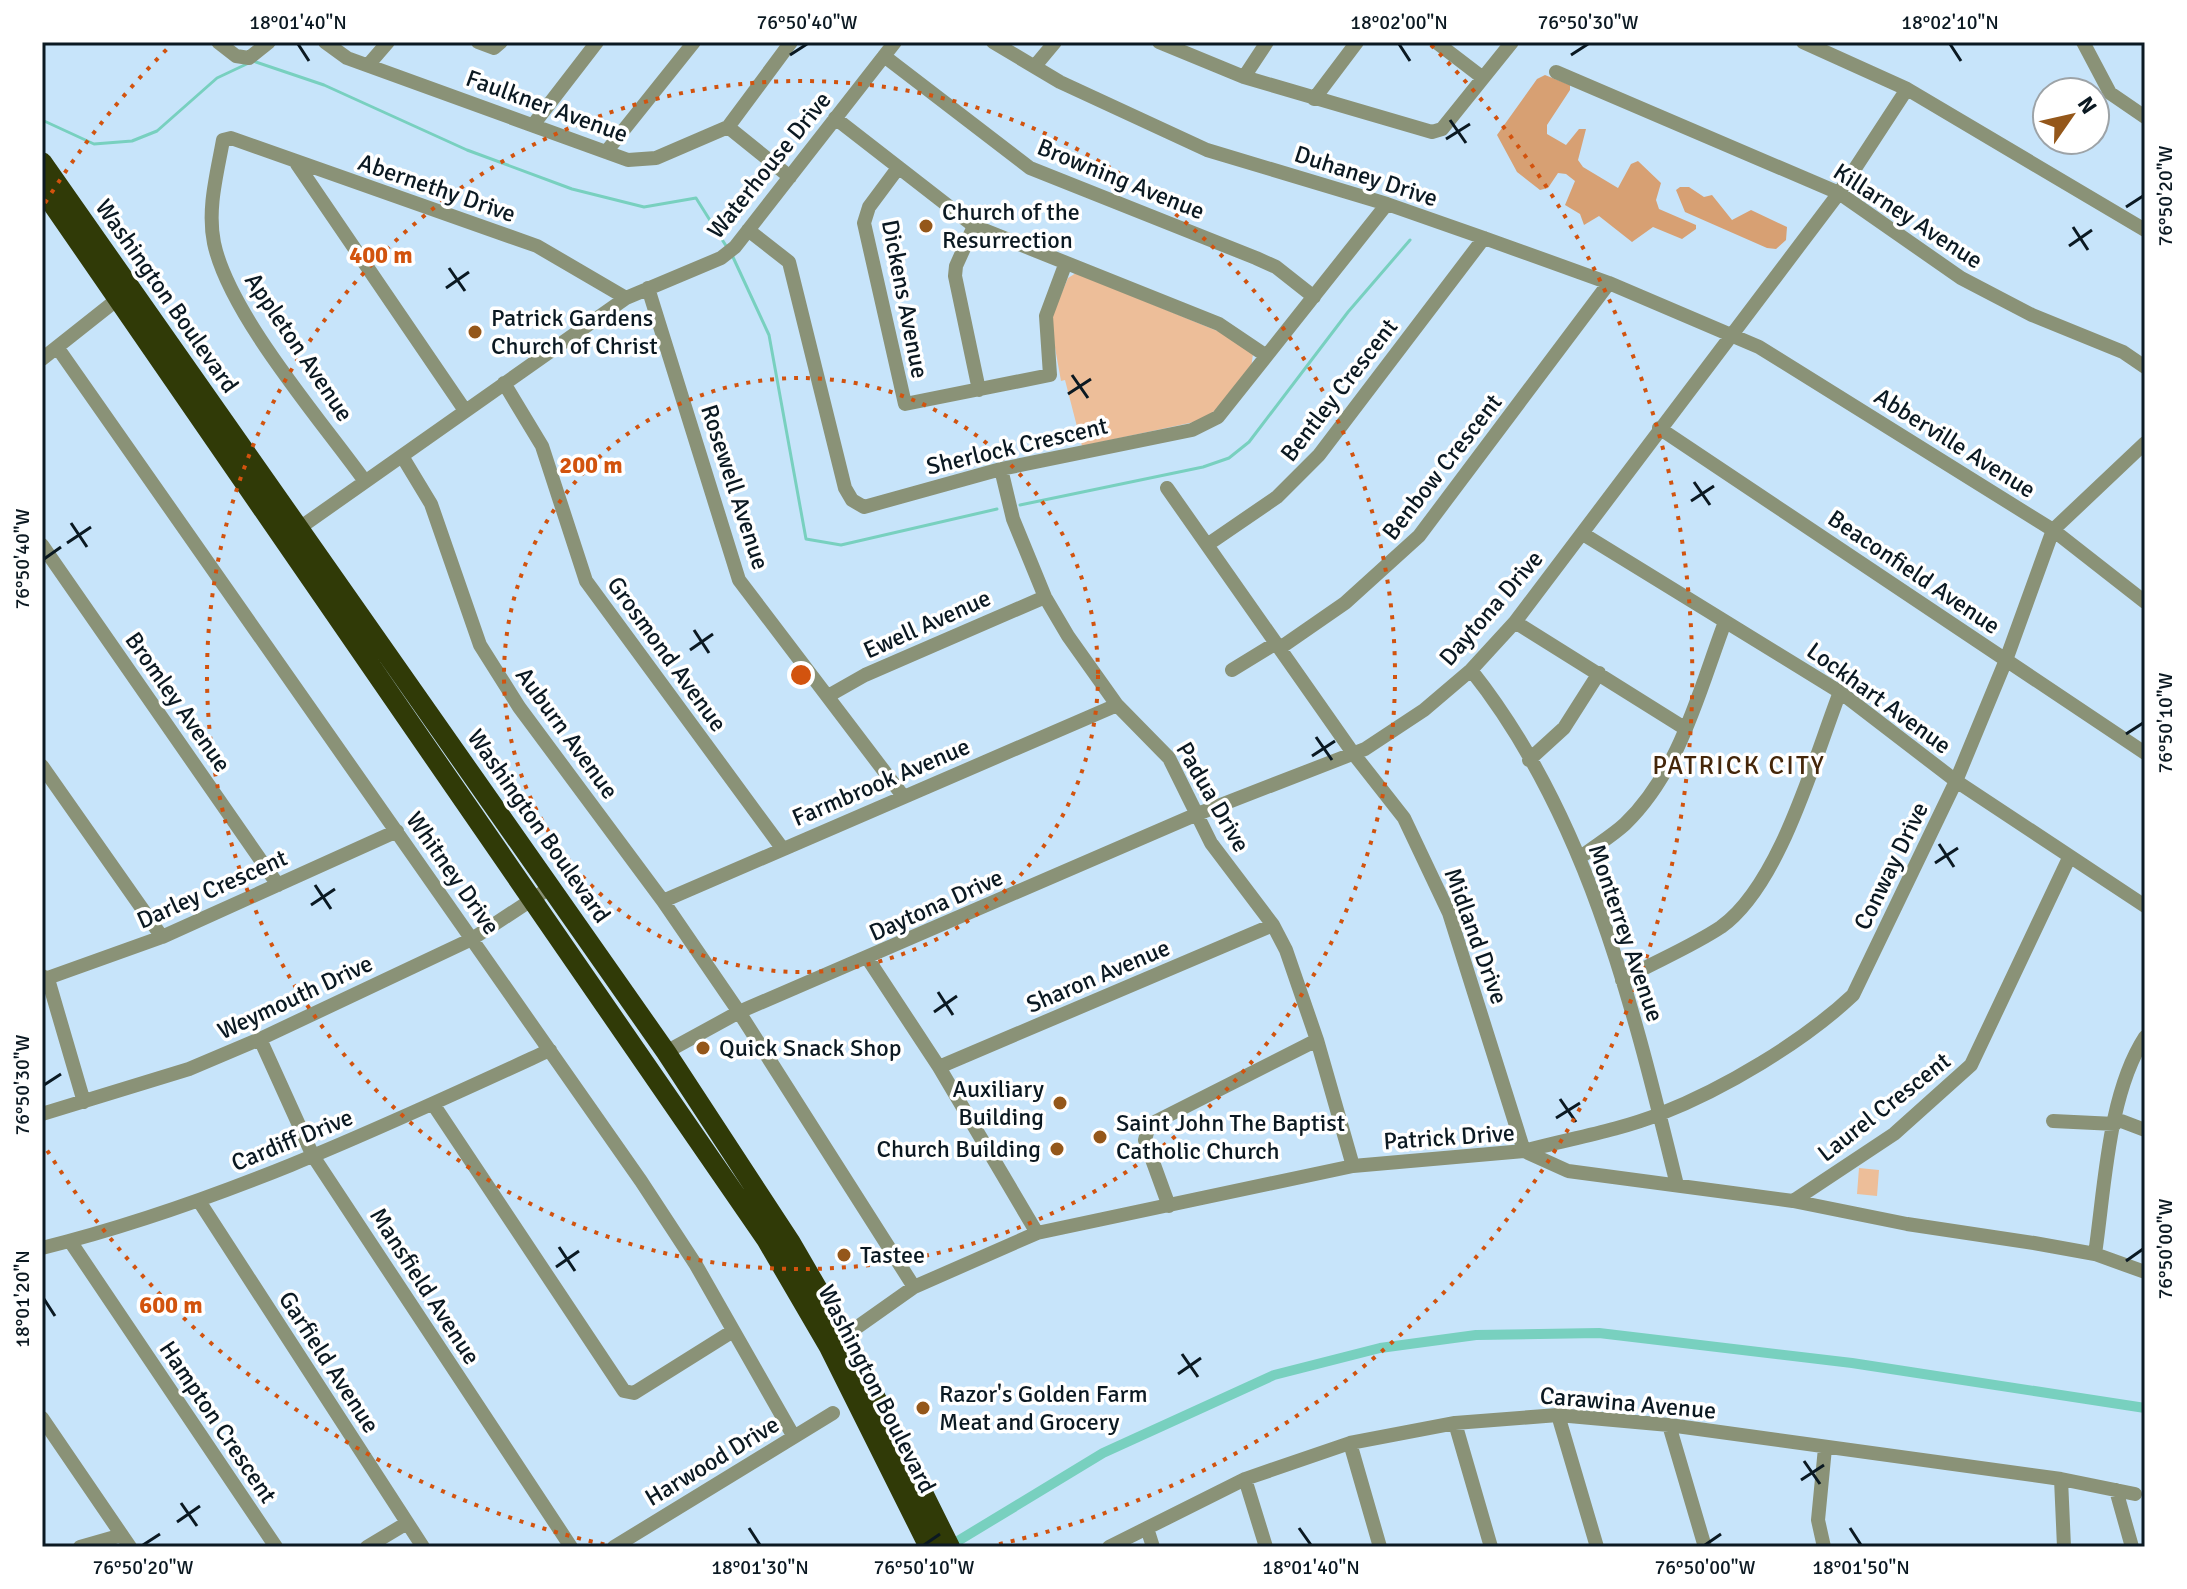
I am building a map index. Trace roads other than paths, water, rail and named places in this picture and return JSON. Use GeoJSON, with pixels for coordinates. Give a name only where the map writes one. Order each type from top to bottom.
{"type":"FeatureCollection","features":[{"type":"Feature","properties":{"kind":"highway","name":"Washington Boulevard"},"geometry":{"type":"LineString","coordinates":[[42,162],[666,1052],[791,1243],[930,1534],[950,1547]]}},
{"type":"Feature","properties":{"kind":"highway","name":"Washington Boulevard"},"geometry":{"type":"LineString","coordinates":[[42,189],[837,1341]]}},
{"type":"Feature","properties":{"kind":"street"},"geometry":{"type":"LineString","coordinates":[[218,42],[236,56],[249,58],[269,42]]}},
{"type":"Feature","properties":{"kind":"street","name":"Faulkner Avenue"},"geometry":{"type":"LineString","coordinates":[[325,42],[347,58],[628,160],[656,158],[728,127]]}},
{"type":"Feature","properties":{"kind":"street"},"geometry":{"type":"LineString","coordinates":[[369,64],[388,42]]}},
{"type":"Feature","properties":{"kind":"street"},"geometry":{"type":"LineString","coordinates":[[478,42],[494,48],[501,42]]}},
{"type":"Feature","properties":{"kind":"street"},"geometry":{"type":"LineString","coordinates":[[533,125],[597,42]]}},
{"type":"Feature","properties":{"kind":"street"},"geometry":{"type":"LineString","coordinates":[[606,152],[694,42]]}},
{"type":"Feature","properties":{"kind":"street"},"geometry":{"type":"LineString","coordinates":[[790,177],[728,127],[791,42]]}},
{"type":"Feature","properties":{"kind":"street","name":"Waterhouse Drive"},"geometry":{"type":"LineString","coordinates":[[298,529],[464,409],[626,298],[721,258],[735,247],[895,42]]}},
{"type":"Feature","properties":{"kind":"street","name":"Duhaney Drive"},"geometry":{"type":"LineString","coordinates":[[993,42],[1100,102],[1207,150],[1387,204],[1484,238],[1609,283],[1733,335]]}},
{"type":"Feature","properties":{"kind":"street"},"geometry":{"type":"LineString","coordinates":[[1035,66],[1055,42]]}},
{"type":"Feature","properties":{"kind":"street"},"geometry":{"type":"LineString","coordinates":[[1159,42],[1244,77],[1432,132],[1442,129],[1512,42]]}},
{"type":"Feature","properties":{"kind":"street"},"geometry":{"type":"LineString","coordinates":[[1244,77],[1267,42]]}},
{"type":"Feature","properties":{"kind":"street"},"geometry":{"type":"LineString","coordinates":[[1314,99],[1357,42]]}},
{"type":"Feature","properties":{"kind":"street"},"geometry":{"type":"LineString","coordinates":[[1436,42],[1483,78]]}},
{"type":"Feature","properties":{"kind":"street"},"geometry":{"type":"LineString","coordinates":[[1803,42],[1907,89],[2145,230]]}},
{"type":"Feature","properties":{"kind":"street"},"geometry":{"type":"LineString","coordinates":[[2083,42],[2110,93],[2145,117]]}},
{"type":"Feature","properties":{"kind":"street","name":"Browning Avenue"},"geometry":{"type":"LineString","coordinates":[[884,56],[1030,168],[1276,267],[1314,297]]}},
{"type":"Feature","properties":{"kind":"street","name":"Killarney Avenue"},"geometry":{"type":"LineString","coordinates":[[1556,72],[1839,193],[1961,278],[2032,315],[2123,352],[2145,367]]}},
{"type":"Feature","properties":{"kind":"street","name":"Daytona Drive"},"geometry":{"type":"LineString","coordinates":[[666,1052],[739,1012],[868,959],[1195,815],[1353,753],[1424,710],[1471,670],[1515,622],[1839,193],[1907,89]]}},
{"type":"Feature","properties":{"kind":"street"},"geometry":{"type":"LineString","coordinates":[[835,118],[974,226],[1065,265],[1219,324],[1265,355]]}},
{"type":"Feature","properties":{"kind":"street","name":"Abernethy Drive"},"geometry":{"type":"LineString","coordinates":[[226,138],[537,246],[626,298]]}},
{"type":"Feature","properties":{"kind":"street","name":"Appleton Avenue"},"geometry":{"type":"LineString","coordinates":[[226,138],[211,216],[214,244],[226,279],[243,311],[364,480]]}},
{"type":"Feature","properties":{"kind":"street"},"geometry":{"type":"LineString","coordinates":[[297,164],[464,409]]}},
{"type":"Feature","properties":{"kind":"street","name":"Dickens Avenue"},"geometry":{"type":"LineString","coordinates":[[898,168],[869,207],[864,223],[904,401],[909,404],[979,390]]}},
{"type":"Feature","properties":{"kind":"street","name":"Sherlock Crescent"},"geometry":{"type":"LineString","coordinates":[[748,230],[789,262],[845,488],[852,500],[864,507],[1001,469],[1205,425],[1218,417],[1387,204]]}},
{"type":"Feature","properties":{"kind":"street"},"geometry":{"type":"LineString","coordinates":[[974,226],[956,266],[955,276],[979,390],[1050,375],[1046,316],[1065,265]]}},
{"type":"Feature","properties":{"kind":"street","name":"Bentley Crescent"},"geometry":{"type":"LineString","coordinates":[[1207,545],[1277,497],[1319,455],[1484,238]]}},
{"type":"Feature","properties":{"kind":"street","name":"Benbow Crescent"},"geometry":{"type":"LineString","coordinates":[[1232,670],[1278,646],[1345,603],[1419,536],[1609,283]]}},
{"type":"Feature","properties":{"kind":"street","name":"Rosewell Avenue"},"geometry":{"type":"LineString","coordinates":[[648,288],[739,580],[903,796]]}},
{"type":"Feature","properties":{"kind":"street"},"geometry":{"type":"LineString","coordinates":[[42,359],[119,298]]}},
{"type":"Feature","properties":{"kind":"street","name":"Abberville Avenue"},"geometry":{"type":"LineString","coordinates":[[1733,335],[1759,347],[2053,530],[2145,602]]}},
{"type":"Feature","properties":{"kind":"street","name":"Whitney Drive"},"geometry":{"type":"LineString","coordinates":[[57,347],[657,1205],[794,1437]]}},
{"type":"Feature","properties":{"kind":"street","name":"Grosmond Avenue"},"geometry":{"type":"LineString","coordinates":[[504,383],[542,446],[586,581],[782,848]]}},
{"type":"Feature","properties":{"kind":"street","name":"Beaconfield Avenue"},"geometry":{"type":"LineString","coordinates":[[1659,428],[2145,753]]}},
{"type":"Feature","properties":{"kind":"street","name":"Conway Drive"},"geometry":{"type":"LineString","coordinates":[[1524,1151],[1659,1114],[1735,1076],[1830,1017],[1853,995],[1956,781],[2006,660],[2053,530],[2145,443]]}},
{"type":"Feature","properties":{"kind":"street","name":"Auburn Avenue"},"geometry":{"type":"LineString","coordinates":[[402,456],[431,504],[480,645],[519,707],[663,901],[739,1012],[914,1287]]}},
{"type":"Feature","properties":{"kind":"street","name":"Padua Drive"},"geometry":{"type":"LineString","coordinates":[[1001,469],[1013,519],[1045,597],[1087,667],[1117,705],[1169,758],[1195,815],[1227,867],[1273,925],[1286,950],[1317,1040],[1353,1166]]}},
{"type":"Feature","properties":{"kind":"street","name":"Midland Drive"},"geometry":{"type":"LineString","coordinates":[[1167,488],[1353,753],[1404,818],[1449,913],[1524,1151]]}},
{"type":"Feature","properties":{"kind":"street","name":"Lockhart Avenue"},"geometry":{"type":"LineString","coordinates":[[1583,534],[1840,692],[1956,781],[2145,906]]}},
{"type":"Feature","properties":{"kind":"street","name":"Bromley Avenue"},"geometry":{"type":"LineString","coordinates":[[42,545],[278,885]]}},
{"type":"Feature","properties":{"kind":"street","name":"Ewell Avenue"},"geometry":{"type":"LineString","coordinates":[[828,696],[865,675],[1045,597]]}},
{"type":"Feature","properties":{"kind":"street"},"geometry":{"type":"LineString","coordinates":[[1515,622],[1686,729]]}},
{"type":"Feature","properties":{"kind":"street"},"geometry":{"type":"LineString","coordinates":[[1581,857],[1625,823],[1661,779],[1686,729],[1725,622]]}},
{"type":"Feature","properties":{"kind":"street","name":"Monterrey Avenue"},"geometry":{"type":"LineString","coordinates":[[1471,670],[1491,696],[1529,760],[1581,857],[1622,980],[1677,1185]]}},
{"type":"Feature","properties":{"kind":"street"},"geometry":{"type":"LineString","coordinates":[[1529,760],[1564,728],[1599,673]]}},
{"type":"Feature","properties":{"kind":"street"},"geometry":{"type":"LineString","coordinates":[[1622,980],[1722,926],[1758,888],[1777,855],[1840,692]]}},
{"type":"Feature","properties":{"kind":"street","name":"Farmbrook Avenue"},"geometry":{"type":"LineString","coordinates":[[663,901],[1117,705]]}},
{"type":"Feature","properties":{"kind":"street"},"geometry":{"type":"LineString","coordinates":[[42,766],[162,937]]}},
{"type":"Feature","properties":{"kind":"street","name":"Darley Crescent"},"geometry":{"type":"LineString","coordinates":[[44,978],[162,937],[397,831]]}},
{"type":"Feature","properties":{"kind":"street","name":"Laurel Crescent"},"geometry":{"type":"LineString","coordinates":[[1793,1201],[1894,1134],[1971,1065],[2069,858]]}},
{"type":"Feature","properties":{"kind":"street","name":"Weymouth Drive"},"geometry":{"type":"LineString","coordinates":[[42,1114],[189,1069],[260,1039],[472,939],[551,887]]}},
{"type":"Feature","properties":{"kind":"street","name":"Sharon Avenue"},"geometry":{"type":"LineString","coordinates":[[939,1067],[1273,925]]}},
{"type":"Feature","properties":{"kind":"street"},"geometry":{"type":"LineString","coordinates":[[868,959],[939,1067],[1037,1233]]}},
{"type":"Feature","properties":{"kind":"street"},"geometry":{"type":"LineString","coordinates":[[44,978],[84,1102]]}},
{"type":"Feature","properties":{"kind":"street"},"geometry":{"type":"LineString","coordinates":[[2095,1254],[2128,1064],[2145,1037]]}},
{"type":"Feature","properties":{"kind":"street","name":"Mansfield Avenue"},"geometry":{"type":"LineString","coordinates":[[260,1039],[313,1156],[571,1547]]}},
{"type":"Feature","properties":{"kind":"street"},"geometry":{"type":"LineString","coordinates":[[1169,1206],[1145,1140],[1149,1125],[1317,1040]]}},
{"type":"Feature","properties":{"kind":"street","name":"Cardiff Drive"},"geometry":{"type":"LineString","coordinates":[[42,1248],[199,1201],[313,1156],[550,1050]]}},
{"type":"Feature","properties":{"kind":"street"},"geometry":{"type":"LineString","coordinates":[[433,1104],[624,1391],[634,1393],[733,1331]]}},
{"type":"Feature","properties":{"kind":"street"},"geometry":{"type":"LineString","coordinates":[[2053,1121],[2116,1122],[2145,1130]]}},
{"type":"Feature","properties":{"kind":"street","name":"Patrick Drive"},"geometry":{"type":"LineString","coordinates":[[837,1341],[914,1287],[1037,1233],[1353,1166],[1524,1151],[1568,1171],[1793,1201],[1907,1224],[2095,1254],[2145,1272]]}},
{"type":"Feature","properties":{"kind":"street","name":"Garfield Avenue"},"geometry":{"type":"LineString","coordinates":[[199,1201],[423,1547]]}},
{"type":"Feature","properties":{"kind":"street","name":"Hampton Crescent"},"geometry":{"type":"LineString","coordinates":[[70,1241],[276,1547]]}},
{"type":"Feature","properties":{"kind":"street","name":"Harwood Drive"},"geometry":{"type":"LineString","coordinates":[[614,1547],[833,1413]]}},
{"type":"Feature","properties":{"kind":"street"},"geometry":{"type":"LineString","coordinates":[[1558,1415],[1597,1547]]}},
{"type":"Feature","properties":{"kind":"street","name":"Carawina Avenue"},"geometry":{"type":"LineString","coordinates":[[1109,1547],[1245,1479],[1350,1443],[1455,1423],[1558,1415],[1669,1425],[2061,1479],[2135,1494]]}},
{"type":"Feature","properties":{"kind":"street"},"geometry":{"type":"LineString","coordinates":[[42,1418],[126,1541],[80,1547]]}},
{"type":"Feature","properties":{"kind":"street"},"geometry":{"type":"LineString","coordinates":[[1455,1423],[1491,1547]]}},
{"type":"Feature","properties":{"kind":"street"},"geometry":{"type":"LineString","coordinates":[[1669,1425],[1705,1547]]}},
{"type":"Feature","properties":{"kind":"street"},"geometry":{"type":"LineString","coordinates":[[1350,1443],[1380,1547]]}},
{"type":"Feature","properties":{"kind":"street"},"geometry":{"type":"LineString","coordinates":[[1824,1547],[1818,1520],[1825,1448]]}},
{"type":"Feature","properties":{"kind":"street"},"geometry":{"type":"LineString","coordinates":[[1245,1479],[1266,1547]]}},
{"type":"Feature","properties":{"kind":"street"},"geometry":{"type":"LineString","coordinates":[[2061,1479],[2064,1547]]}},
{"type":"Feature","properties":{"kind":"street"},"geometry":{"type":"LineString","coordinates":[[2116,1490],[2132,1547]]}},
{"type":"Feature","properties":{"kind":"street"},"geometry":{"type":"LineString","coordinates":[[367,1547],[407,1523]]}},
{"type":"Feature","properties":{"kind":"street"},"geometry":{"type":"LineString","coordinates":[[1147,1528],[1153,1547]]}},
{"type":"Feature","properties":{"kind":"waterway"},"geometry":{"type":"LineString","coordinates":[[42,120],[94,144],[132,141],[157,131],[217,78],[253,61],[324,85],[467,150],[572,189],[644,207],[696,198],[728,249]]}},
{"type":"Feature","properties":{"kind":"waterway"},"geometry":{"type":"LineString","coordinates":[[1020,505],[1203,467],[1229,458],[1249,442],[1348,312],[1410,240]]}},
{"type":"Feature","properties":{"kind":"waterway"},"geometry":{"type":"LineString","coordinates":[[732,255],[769,335],[806,539],[841,545],[997,509]]}},
{"type":"Feature","properties":{"kind":"waterway"},"geometry":{"type":"LineString","coordinates":[[948,1547],[1103,1453],[1274,1375],[1380,1348],[1476,1335],[1599,1333],[1852,1363],[2145,1408]]}},
{"type":"Feature","properties":{"kind":"place","name":"Church of the Resurrection"},"geometry":{"type":"Point","coordinates":[926,226]}},
{"type":"Feature","properties":{"kind":"place","name":"Patrick Gardens Church of Christ"},"geometry":{"type":"Point","coordinates":[475,332]}},
{"type":"Feature","properties":{"kind":"place","name":"Quick Snack Shop"},"geometry":{"type":"Point","coordinates":[703,1048]}},
{"type":"Feature","properties":{"kind":"place","name":"Auxiliary Building"},"geometry":{"type":"Point","coordinates":[1060,1103]}},
{"type":"Feature","properties":{"kind":"place","name":"Saint John The Baptist Catholic Church"},"geometry":{"type":"Point","coordinates":[1100,1137]}},
{"type":"Feature","properties":{"kind":"place","name":"Church Building"},"geometry":{"type":"Point","coordinates":[1057,1149]}},
{"type":"Feature","properties":{"kind":"place","name":"Tastee"},"geometry":{"type":"Point","coordinates":[844,1255]}},
{"type":"Feature","properties":{"kind":"place","name":"Razor's Golden Farm Meat and Grocery"},"geometry":{"type":"Point","coordinates":[923,1408]}},
{"type":"Feature","properties":{"kind":"district","name":"PATRICK CITY"},"geometry":{"type":"Point","coordinates":[1739,765]}}]}
